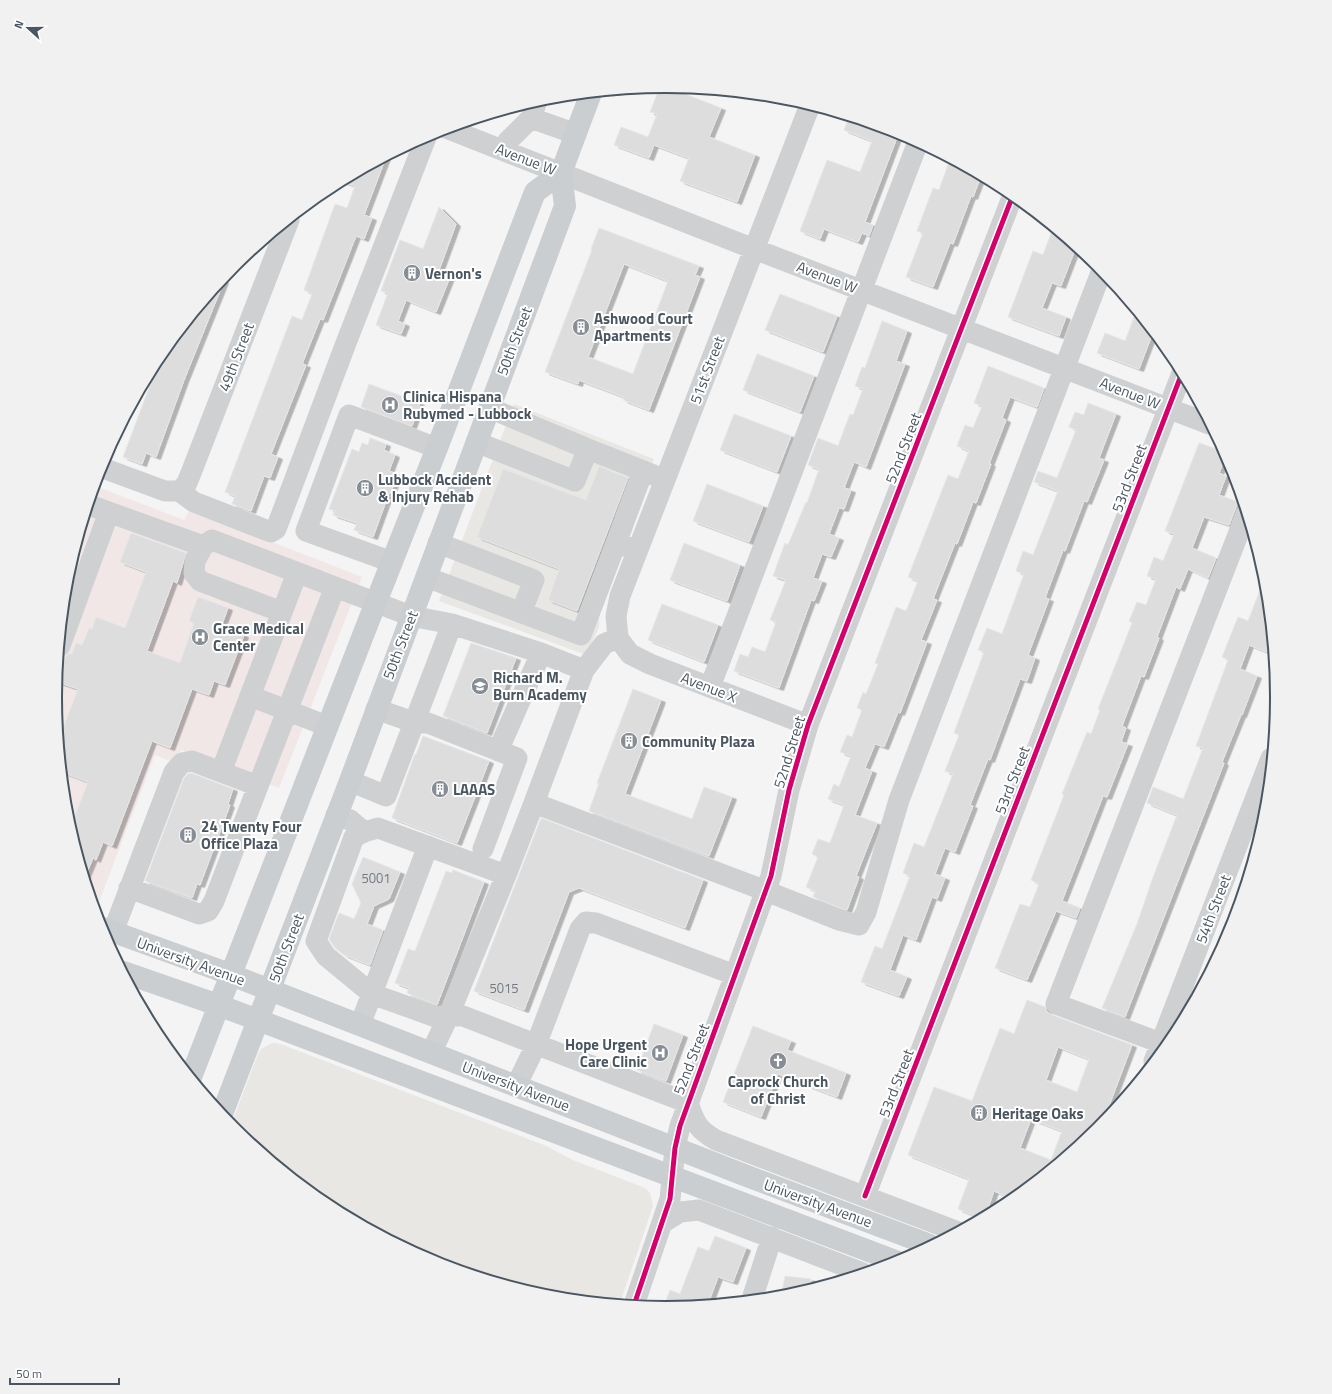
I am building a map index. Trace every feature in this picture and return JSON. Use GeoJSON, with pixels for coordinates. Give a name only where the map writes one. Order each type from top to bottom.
{"type":"FeatureCollection","features":[{"type":"Feature","properties":{"kind":"main road","name":"50th Street"},"geometry":{"type":"LineString","coordinates":[[224,1108],[350,781],[565,206],[561,173],[589,98]]}},
{"type":"Feature","properties":{"kind":"main road"},"geometry":{"type":"LineString","coordinates":[[193,1072],[437,448],[535,192],[561,173]]}},
{"type":"Feature","properties":{"kind":"main road","name":"University Avenue"},"geometry":{"type":"LineString","coordinates":[[109,931],[270,990],[752,1178],[924,1243]]}},
{"type":"Feature","properties":{"kind":"main road","name":"University Avenue"},"geometry":{"type":"LineString","coordinates":[[130,974],[218,1005],[888,1258]]}},
{"type":"Feature","properties":{"kind":"street"},"geometry":{"type":"LineString","coordinates":[[503,150],[508,141],[534,109],[576,134]]}},
{"type":"Feature","properties":{"kind":"street","name":"51st Street"},"geometry":{"type":"LineString","coordinates":[[618,638],[616,616],[620,596],[808,111]]}},
{"type":"Feature","properties":{"kind":"street","name":"Avenue W"},"geometry":{"type":"LineString","coordinates":[[455,131],[862,291],[1203,421]]}},
{"type":"Feature","properties":{"kind":"street"},"geometry":{"type":"LineString","coordinates":[[107,469],[165,491],[179,491],[194,502],[272,532],[276,529],[423,144]]}},
{"type":"Feature","properties":{"kind":"street"},"geometry":{"type":"LineString","coordinates":[[710,687],[916,147]]}},
{"type":"Feature","properties":{"kind":"street","name":"52nd Street"},"geometry":{"type":"LineString","coordinates":[[636,1300],[670,1199],[675,1148],[680,1126],[772,876],[789,790],[808,725],[1011,201]]}},
{"type":"Feature","properties":{"kind":"street","name":"49th Street"},"geometry":{"type":"LineString","coordinates":[[179,491],[186,484],[191,473],[286,228]]}},
{"type":"Feature","properties":{"kind":"street"},"geometry":{"type":"LineString","coordinates":[[534,803],[839,920],[859,925],[866,912],[899,800],[1099,277]]}},
{"type":"Feature","properties":{"kind":"street","name":"53rd Street"},"geometry":{"type":"LineString","coordinates":[[865,1196],[1179,379]]}},
{"type":"Feature","properties":{"kind":"street"},"geometry":{"type":"LineString","coordinates":[[489,408],[665,480]]}},
{"type":"Feature","properties":{"kind":"street"},"geometry":{"type":"LineString","coordinates":[[392,562],[306,531],[349,415],[437,448]]}},
{"type":"Feature","properties":{"kind":"street"},"geometry":{"type":"LineString","coordinates":[[476,442],[575,481],[588,449]]}},
{"type":"Feature","properties":{"kind":"street"},"geometry":{"type":"LineString","coordinates":[[426,577],[581,635],[643,471]]}},
{"type":"Feature","properties":{"kind":"street"},"geometry":{"type":"LineString","coordinates":[[93,506],[203,546]]}},
{"type":"Feature","properties":{"kind":"street"},"geometry":{"type":"LineString","coordinates":[[66,630],[109,512]]}},
{"type":"Feature","properties":{"kind":"street"},"geometry":{"type":"LineString","coordinates":[[1155,1051],[1056,1004],[1243,521]]}},
{"type":"Feature","properties":{"kind":"street"},"geometry":{"type":"LineString","coordinates":[[282,612],[200,581],[194,573],[195,561],[203,546],[212,540],[411,616],[452,624],[584,670]]}},
{"type":"Feature","properties":{"kind":"street"},"geometry":{"type":"LineString","coordinates":[[438,543],[534,580],[521,613]]}},
{"type":"Feature","properties":{"kind":"street"},"geometry":{"type":"LineString","coordinates":[[616,543],[637,551]]}},
{"type":"Feature","properties":{"kind":"street"},"geometry":{"type":"LineString","coordinates":[[608,566],[629,574]]}},
{"type":"Feature","properties":{"kind":"street"},"geometry":{"type":"LineString","coordinates":[[221,772],[297,573]]}},
{"type":"Feature","properties":{"kind":"street"},"geometry":{"type":"LineString","coordinates":[[129,888],[199,914],[208,911],[214,902],[335,587]]}},
{"type":"Feature","properties":{"kind":"street"},"geometry":{"type":"LineString","coordinates":[[594,602],[617,610]]}},
{"type":"Feature","properties":{"kind":"street"},"geometry":{"type":"LineString","coordinates":[[350,781],[386,796],[413,722],[452,624]]}},
{"type":"Feature","properties":{"kind":"street"},"geometry":{"type":"LineString","coordinates":[[430,1052],[449,1015],[506,875],[584,670],[604,644],[618,638]]}},
{"type":"Feature","properties":{"kind":"street","name":"Avenue X"},"geometry":{"type":"LineString","coordinates":[[618,638],[630,654],[808,725]]}},
{"type":"Feature","properties":{"kind":"street"},"geometry":{"type":"LineString","coordinates":[[498,751],[540,654]]}},
{"type":"Feature","properties":{"kind":"street"},"geometry":{"type":"LineString","coordinates":[[250,696],[327,726]]}},
{"type":"Feature","properties":{"kind":"street"},"geometry":{"type":"LineString","coordinates":[[376,709],[413,722],[428,723],[517,758],[483,849]]}},
{"type":"Feature","properties":{"kind":"street"},"geometry":{"type":"LineString","coordinates":[[108,928],[129,888],[174,772],[182,763],[192,761],[258,786]]}},
{"type":"Feature","properties":{"kind":"street","name":"54th Street"},"geometry":{"type":"LineString","coordinates":[[1160,1044],[1265,773]]}},
{"type":"Feature","properties":{"kind":"street"},"geometry":{"type":"LineString","coordinates":[[336,815],[350,820],[364,832]]}},
{"type":"Feature","properties":{"kind":"street"},"geometry":{"type":"LineString","coordinates":[[506,875],[378,828],[364,832],[354,837],[316,941],[326,956],[372,994],[436,1017],[449,1015],[463,1016],[688,1103],[695,1122],[703,1132],[716,1140],[950,1230]]}},
{"type":"Feature","properties":{"kind":"street"},"geometry":{"type":"LineString","coordinates":[[360,1025],[428,846]]}},
{"type":"Feature","properties":{"kind":"street"},"geometry":{"type":"LineString","coordinates":[[316,867],[340,876]]}},
{"type":"Feature","properties":{"kind":"street"},"geometry":{"type":"LineString","coordinates":[[299,914],[323,922]]}},
{"type":"Feature","properties":{"kind":"street"},"geometry":{"type":"LineString","coordinates":[[516,1086],[536,1045],[580,929],[586,922],[596,922],[735,975]]}},
{"type":"Feature","properties":{"kind":"street"},"geometry":{"type":"LineString","coordinates":[[752,1178],[816,1178]]}},
{"type":"Feature","properties":{"kind":"street"},"geometry":{"type":"LineString","coordinates":[[662,1223],[680,1212],[699,1210],[856,1270]]}},
{"type":"Feature","properties":{"kind":"street"},"geometry":{"type":"LineString","coordinates":[[754,1294],[772,1238]]}},
{"type":"Feature","properties":{"kind":"shaded area"},"geometry":{"type":"Polygon","coordinates":[[[514,404],[654,459],[600,605],[599,627],[586,655],[439,601],[514,404]]]}},
{"type":"Feature","properties":{"kind":"shaded area","name":"Grace Medical Center"},"geometry":{"type":"Polygon","coordinates":[[[100,488],[184,520],[190,510],[362,577],[279,788],[181,750],[177,764],[155,755],[99,903],[83,853],[67,776],[63,737],[62,697],[63,657],[67,618],[74,579],[83,541],[100,488]]]}},
{"type":"Feature","properties":{"kind":"shaded area"},"geometry":{"type":"Polygon","coordinates":[[[272,1043],[283,1045],[544,1145],[573,1160],[645,1188],[650,1193],[653,1206],[621,1300],[587,1296],[548,1289],[472,1269],[399,1239],[330,1199],[298,1176],[268,1151],[234,1118],[261,1049],[272,1043]]]}},
{"type":"Feature","properties":{"kind":"building"},"geometry":{"type":"Polygon","coordinates":[[[658,93],[683,93],[721,108],[709,137],[755,155],[737,202],[680,181],[689,158],[654,145],[649,158],[614,145],[621,127],[648,137],[657,114],[650,112],[658,93]]]}},
{"type":"Feature","properties":{"kind":"building"},"geometry":{"type":"Polygon","coordinates":[[[847,121],[896,139],[865,222],[873,225],[869,236],[862,233],[858,242],[824,229],[820,239],[800,231],[827,160],[860,172],[872,141],[844,130],[847,121]]]}},
{"type":"Feature","properties":{"kind":"building"},"geometry":{"type":"Polygon","coordinates":[[[384,163],[364,215],[372,218],[364,239],[356,236],[323,320],[320,319],[302,364],[306,365],[271,454],[278,457],[270,478],[264,476],[251,511],[232,504],[235,496],[225,492],[292,316],[302,320],[312,294],[304,290],[335,204],[347,208],[355,186],[348,184],[384,163]]]}},
{"type":"Feature","properties":{"kind":"building"},"geometry":{"type":"Polygon","coordinates":[[[948,163],[979,181],[973,197],[971,196],[953,244],[950,243],[933,287],[906,277],[923,233],[917,231],[933,188],[939,190],[948,163]]]}},
{"type":"Feature","properties":{"kind":"building","name":"Vernon's"},"geometry":{"type":"Polygon","coordinates":[[[439,207],[456,224],[438,273],[450,277],[436,312],[406,300],[398,321],[405,324],[401,334],[376,325],[388,293],[381,291],[400,240],[423,249],[439,207]]]}},
{"type":"Feature","properties":{"kind":"building","name":"Ashwood Court Apartments"},"geometry":{"type":"Polygon","coordinates":[[[599,228],[699,266],[695,275],[700,277],[649,410],[623,400],[624,397],[579,380],[578,384],[545,372],[592,250],[591,249],[599,228]],[[624,264],[588,357],[633,374],[668,281],[624,264]]]}},
{"type":"Feature","properties":{"kind":"building"},"geometry":{"type":"Polygon","coordinates":[[[1051,232],[1074,252],[1061,286],[1052,283],[1042,308],[1066,317],[1059,336],[1008,317],[1033,251],[1043,255],[1051,232]]]}},
{"type":"Feature","properties":{"kind":"building"},"geometry":{"type":"Polygon","coordinates":[[[220,290],[184,380],[156,457],[146,453],[142,464],[123,457],[152,381],[187,329],[220,290]]]}},
{"type":"Feature","properties":{"kind":"building"},"geometry":{"type":"Polygon","coordinates":[[[780,294],[837,316],[823,352],[765,330],[780,294]]]}},
{"type":"Feature","properties":{"kind":"building"},"geometry":{"type":"Polygon","coordinates":[[[1134,316],[1151,337],[1139,369],[1097,353],[1105,333],[1125,341],[1134,316]]]}},
{"type":"Feature","properties":{"kind":"building"},"geometry":{"type":"Polygon","coordinates":[[[882,321],[907,331],[896,361],[905,364],[866,467],[854,462],[844,488],[851,490],[844,509],[839,508],[829,534],[839,538],[831,557],[822,554],[813,578],[822,581],[814,601],[811,600],[779,688],[734,671],[740,654],[748,657],[752,647],[765,652],[776,622],[770,620],[786,580],[773,576],[785,543],[788,545],[806,502],[807,503],[819,469],[808,465],[818,438],[838,446],[850,414],[853,415],[863,389],[855,386],[862,367],[865,368],[882,321]]]}},
{"type":"Feature","properties":{"kind":"building"},"geometry":{"type":"Polygon","coordinates":[[[757,354],[814,376],[800,412],[743,390],[757,354]]]}},
{"type":"Feature","properties":{"kind":"building"},"geometry":{"type":"Polygon","coordinates":[[[988,366],[1044,388],[1037,407],[1010,397],[1002,418],[1006,420],[989,464],[991,464],[976,503],[973,502],[957,544],[955,543],[933,599],[937,600],[921,640],[927,642],[900,713],[898,712],[884,747],[875,744],[865,768],[872,771],[855,815],[877,823],[856,876],[859,877],[847,910],[843,909],[813,897],[815,891],[806,887],[818,857],[812,854],[818,839],[830,843],[844,805],[828,799],[834,784],[839,787],[851,756],[840,752],[847,735],[852,737],[862,710],[857,708],[863,692],[866,694],[878,664],[875,663],[896,607],[906,611],[918,581],[908,577],[948,475],[958,479],[969,451],[957,446],[965,425],[973,428],[982,406],[974,403],[988,366]]]}},
{"type":"Feature","properties":{"kind":"building","name":"Clinica Hispana Rubymed - Lubbock"},"geometry":{"type":"Polygon","coordinates":[[[369,384],[420,403],[412,426],[361,407],[369,384]]]}},
{"type":"Feature","properties":{"kind":"building"},"geometry":{"type":"Polygon","coordinates":[[[1088,403],[1116,414],[1099,458],[1104,460],[1087,502],[1084,501],[1065,551],[1063,550],[1045,598],[1049,599],[1028,655],[1035,658],[1027,681],[1020,679],[990,760],[988,759],[970,805],[973,806],[955,852],[945,848],[935,874],[945,878],[937,899],[932,897],[916,940],[903,935],[890,970],[907,977],[899,996],[861,982],[875,946],[882,949],[910,876],[903,873],[914,843],[924,847],[953,774],[945,771],[959,735],[954,733],[984,652],[978,650],[987,628],[1002,634],[1024,574],[1016,571],[1023,551],[1033,555],[1058,491],[1034,482],[1038,471],[1057,478],[1076,430],[1069,427],[1075,412],[1084,415],[1088,403]]]}},
{"type":"Feature","properties":{"kind":"building"},"geometry":{"type":"Polygon","coordinates":[[[734,414],[791,436],[777,472],[720,450],[734,414]]]}},
{"type":"Feature","properties":{"kind":"building","name":"Lubbock Accident & Injury Rehab"},"geometry":{"type":"Polygon","coordinates":[[[370,438],[386,444],[384,450],[395,455],[389,471],[398,474],[390,494],[389,493],[373,537],[354,530],[357,523],[333,515],[335,511],[329,509],[352,449],[359,452],[362,443],[368,445],[370,438]]]}},
{"type":"Feature","properties":{"kind":"building"},"geometry":{"type":"Polygon","coordinates":[[[1199,443],[1216,449],[1223,463],[1219,473],[1226,476],[1219,495],[1238,502],[1229,525],[1204,517],[1192,548],[1216,558],[1208,578],[1188,569],[1180,589],[1176,587],[1144,677],[1141,676],[1122,726],[1126,728],[1121,742],[1128,744],[1107,797],[1103,796],[1062,901],[1080,908],[1076,918],[1056,911],[1027,980],[995,968],[1020,904],[1030,907],[1039,884],[1031,880],[1064,795],[1062,794],[1087,732],[1091,734],[1100,710],[1098,709],[1132,623],[1129,621],[1137,602],[1146,605],[1156,579],[1147,576],[1154,557],[1163,561],[1174,534],[1165,531],[1199,443]]]}},
{"type":"Feature","properties":{"kind":"building"},"geometry":{"type":"Polygon","coordinates":[[[599,466],[628,478],[577,611],[548,600],[559,569],[477,537],[503,469],[586,500],[599,466]]]}},
{"type":"Feature","properties":{"kind":"building"},"geometry":{"type":"Polygon","coordinates":[[[707,484],[763,506],[749,542],[693,521],[707,484]]]}},
{"type":"Feature","properties":{"kind":"building"},"geometry":{"type":"Polygon","coordinates":[[[131,533],[186,553],[177,583],[173,581],[147,651],[180,663],[194,623],[189,621],[198,597],[228,608],[221,627],[244,635],[225,685],[214,681],[209,695],[192,689],[170,748],[152,741],[112,846],[103,842],[96,860],[93,858],[88,870],[74,817],[88,782],[67,774],[63,737],[63,728],[78,689],[62,684],[63,665],[66,656],[72,654],[76,643],[82,645],[89,628],[92,629],[96,617],[125,628],[146,572],[120,562],[131,533]]]}},
{"type":"Feature","properties":{"kind":"building"},"geometry":{"type":"Polygon","coordinates":[[[684,543],[740,565],[727,601],[670,580],[684,543]]]}},
{"type":"Feature","properties":{"kind":"building"},"geometry":{"type":"Polygon","coordinates":[[[1260,590],[1268,649],[1267,652],[1249,645],[1240,669],[1257,676],[1222,762],[1224,763],[1125,1017],[1102,1008],[1137,924],[1177,815],[1147,803],[1153,787],[1183,799],[1203,748],[1196,746],[1228,660],[1222,657],[1238,617],[1248,621],[1260,590]]]}},
{"type":"Feature","properties":{"kind":"building"},"geometry":{"type":"Polygon","coordinates":[[[662,604],[718,625],[704,662],[648,640],[662,604]]]}},
{"type":"Feature","properties":{"kind":"building","name":"Richard M. Burn Academy"},"geometry":{"type":"Polygon","coordinates":[[[471,643],[516,658],[487,733],[443,716],[471,643]]]}},
{"type":"Feature","properties":{"kind":"building","name":"Community Plaza"},"geometry":{"type":"Polygon","coordinates":[[[633,689],[661,700],[625,794],[692,819],[704,787],[732,797],[709,856],[589,811],[599,783],[597,783],[633,689]]]}},
{"type":"Feature","properties":{"kind":"building","name":"LAAAS"},"geometry":{"type":"Polygon","coordinates":[[[423,736],[489,761],[457,843],[392,818],[423,736]]]}},
{"type":"Feature","properties":{"kind":"building","name":"24 Twenty Four Office Plaza"},"geometry":{"type":"Polygon","coordinates":[[[191,773],[233,789],[228,804],[230,805],[200,885],[197,884],[192,898],[145,881],[184,778],[191,773]]]}},
{"type":"Feature","properties":{"kind":"building"},"geometry":{"type":"Polygon","coordinates":[[[541,818],[703,880],[685,928],[579,888],[569,892],[524,1010],[474,991],[541,818]]]}},
{"type":"Feature","properties":{"kind":"building"},"geometry":{"type":"Polygon","coordinates":[[[363,857],[400,872],[389,899],[374,906],[367,924],[383,930],[370,965],[344,955],[335,948],[329,939],[339,913],[354,919],[361,903],[352,884],[363,857]]]}},
{"type":"Feature","properties":{"kind":"building"},"geometry":{"type":"Polygon","coordinates":[[[453,870],[484,882],[437,1005],[407,993],[409,988],[395,983],[408,949],[415,951],[446,871],[452,873],[453,870]]]}},
{"type":"Feature","properties":{"kind":"building","name":"Heritage Oaks"},"geometry":{"type":"Polygon","coordinates":[[[1027,1000],[1045,1007],[1047,1012],[1052,1015],[1132,1045],[1108,1108],[1064,1151],[1034,1176],[1006,1196],[994,1191],[988,1208],[975,1216],[958,1209],[969,1179],[908,1155],[934,1087],[972,1101],[1000,1028],[1014,1034],[1027,1000]],[[1058,1047],[1046,1080],[1077,1092],[1089,1059],[1058,1047]],[[1031,1119],[1020,1148],[1051,1160],[1062,1131],[1031,1119]]]}},
{"type":"Feature","properties":{"kind":"building","name":"Hope Urgent Care Clinic"},"geometry":{"type":"Polygon","coordinates":[[[654,1024],[683,1035],[666,1081],[637,1070],[654,1024]]]}},
{"type":"Feature","properties":{"kind":"building","name":"Caprock Church of Christ"},"geometry":{"type":"Polygon","coordinates":[[[753,1026],[791,1041],[787,1050],[846,1073],[837,1097],[778,1074],[761,1117],[723,1102],[753,1026]]]}},
{"type":"Feature","properties":{"kind":"building"},"geometry":{"type":"Polygon","coordinates":[[[715,1236],[746,1248],[733,1282],[718,1277],[710,1300],[666,1300],[670,1290],[680,1294],[698,1247],[709,1251],[715,1236]]]}},
{"type":"Feature","properties":{"kind":"building"},"geometry":{"type":"Polygon","coordinates":[[[785,1276],[811,1279],[811,1283],[782,1289],[785,1276]]]}},
{"type":"Feature","properties":{"kind":"cycle path"},"geometry":{"type":"LineString","coordinates":[[636,1300],[670,1199],[675,1148],[680,1126],[771,876],[789,790],[808,725],[1011,201]]}},
{"type":"Feature","properties":{"kind":"cycle path"},"geometry":{"type":"LineString","coordinates":[[865,1196],[1179,380]]}},
{"type":"Feature","properties":{"kind":"place","name":"Vernon's"},"geometry":{"type":"Point","coordinates":[412,273]}},
{"type":"Feature","properties":{"kind":"place","name":"Ashwood Court Apartments"},"geometry":{"type":"Point","coordinates":[581,327]}},
{"type":"Feature","properties":{"kind":"place","name":"Clinica Hispana Rubymed - Lubbock"},"geometry":{"type":"Point","coordinates":[390,405]}},
{"type":"Feature","properties":{"kind":"place","name":"Lubbock Accident & Injury Rehab"},"geometry":{"type":"Point","coordinates":[365,488]}},
{"type":"Feature","properties":{"kind":"place","name":"Grace Medical Center"},"geometry":{"type":"Point","coordinates":[200,637]}},
{"type":"Feature","properties":{"kind":"place","name":"Richard M. Burn Academy"},"geometry":{"type":"Point","coordinates":[480,686]}},
{"type":"Feature","properties":{"kind":"place","name":"Community Plaza"},"geometry":{"type":"Point","coordinates":[629,741]}},
{"type":"Feature","properties":{"kind":"place","name":"LAAAS"},"geometry":{"type":"Point","coordinates":[440,789]}},
{"type":"Feature","properties":{"kind":"place","name":"24 Twenty Four Office Plaza"},"geometry":{"type":"Point","coordinates":[188,835]}},
{"type":"Feature","properties":{"kind":"place","name":"Hope Urgent Care Clinic"},"geometry":{"type":"Point","coordinates":[660,1053]}},
{"type":"Feature","properties":{"kind":"place","name":"Caprock Church of Christ"},"geometry":{"type":"Point","coordinates":[778,1061]}},
{"type":"Feature","properties":{"kind":"place","name":"Heritage Oaks"},"geometry":{"type":"Point","coordinates":[979,1113]}}]}
